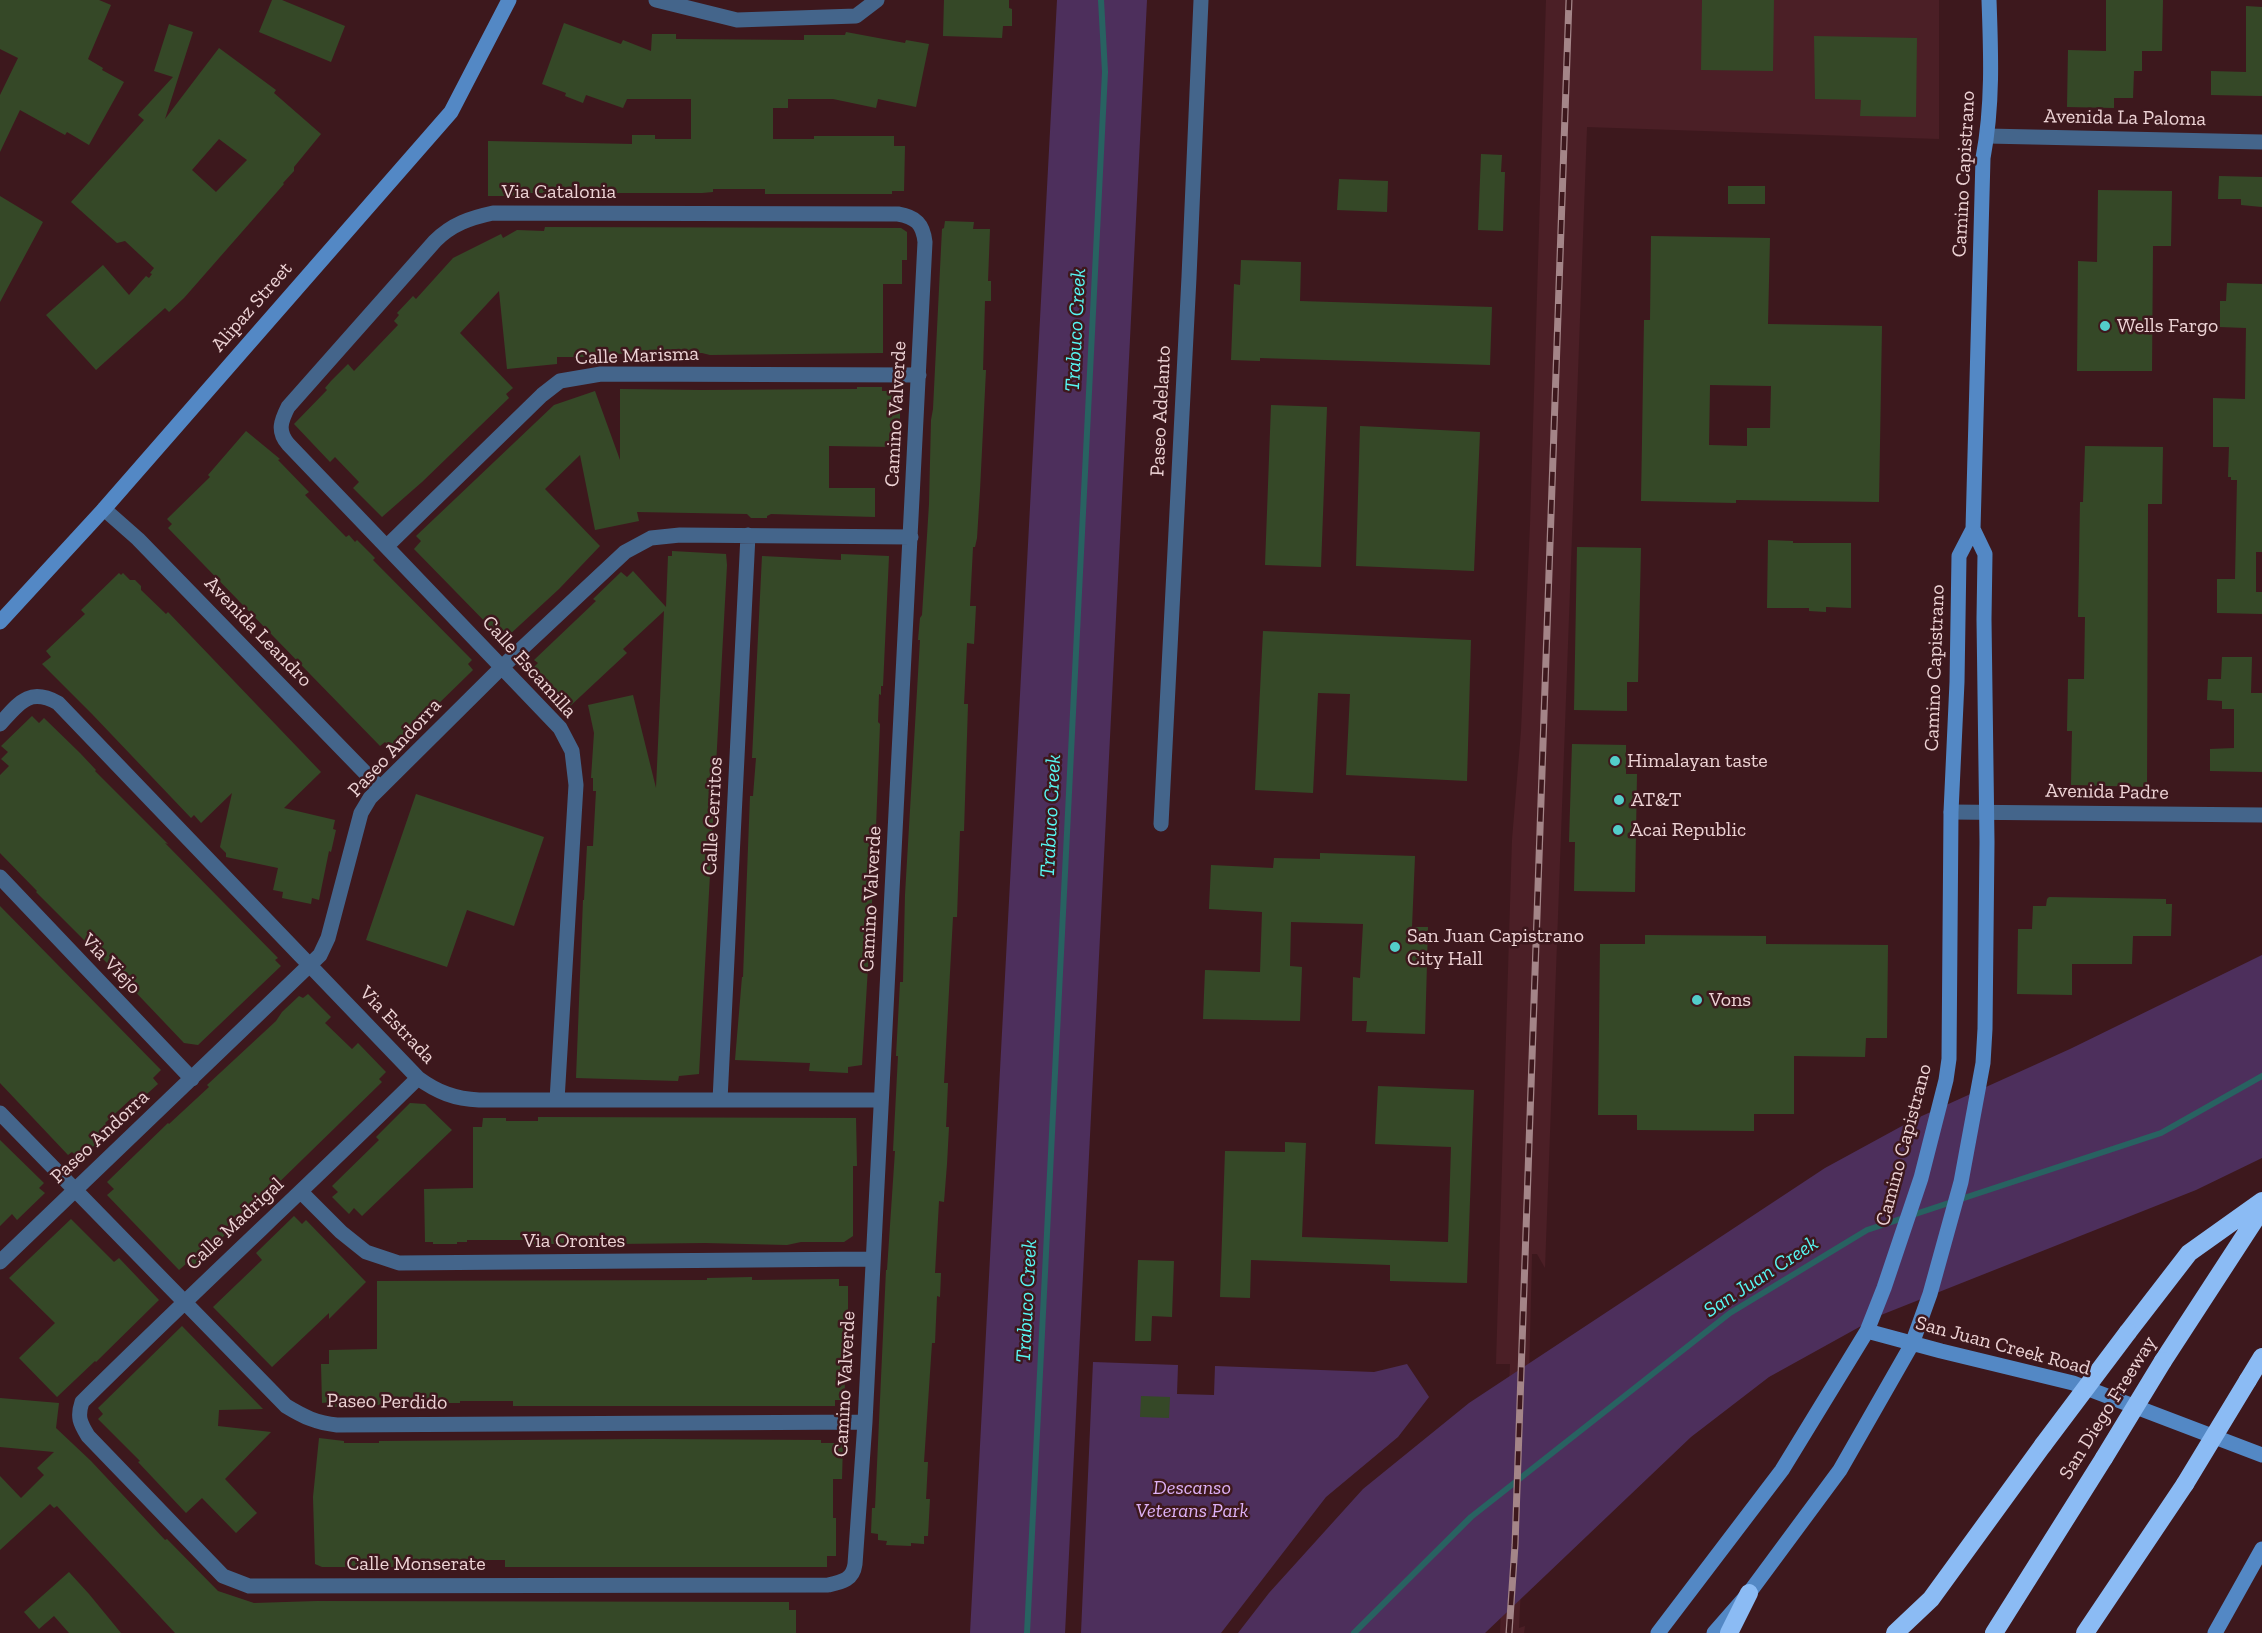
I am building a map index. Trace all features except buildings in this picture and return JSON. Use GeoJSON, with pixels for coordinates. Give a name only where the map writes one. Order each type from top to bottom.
{"type":"FeatureCollection","features":[{"type":"Feature","properties":{"kind":"highway"},"geometry":{"type":"LineString","coordinates":[[1895,1633],[1931,1599],[2043,1445],[2189,1253],[2262,1201]]}},
{"type":"Feature","properties":{"kind":"highway","name":"San Diego Freeway"},"geometry":{"type":"LineString","coordinates":[[1994,1633],[2163,1361],[2262,1209]]}},
{"type":"Feature","properties":{"kind":"highway"},"geometry":{"type":"LineString","coordinates":[[2085,1633],[2185,1484],[2262,1357]]}},
{"type":"Feature","properties":{"kind":"highway"},"geometry":{"type":"LineString","coordinates":[[1729,1633],[1749,1593]]}},
{"type":"Feature","properties":{"kind":"main road","name":"Alipaz Street"},"geometry":{"type":"LineString","coordinates":[[0,622],[104,509],[451,112],[509,0]]}},
{"type":"Feature","properties":{"kind":"main road","name":"Camino Capistrano"},"geometry":{"type":"LineString","coordinates":[[1658,1633],[1782,1470],[1869,1325],[1921,1178],[1946,1080],[1949,1059],[1952,812],[1959,556],[1973,530],[1983,158],[1987,136],[1991,49],[1989,0]]}},
{"type":"Feature","properties":{"kind":"main road","name":"Camino Capistrano"},"geometry":{"type":"LineString","coordinates":[[1714,1633],[1749,1593],[1840,1470],[1912,1344],[1930,1294],[1961,1182],[1983,1064],[1985,1029],[1987,812],[1985,554],[1973,530]]}},
{"type":"Feature","properties":{"kind":"main road","name":"San Juan Creek Road"},"geometry":{"type":"LineString","coordinates":[[1869,1325],[1912,1344],[2073,1383],[2262,1455]]}},
{"type":"Feature","properties":{"kind":"main road"},"geometry":{"type":"LineString","coordinates":[[2215,1633],[2262,1549]]}},
{"type":"Feature","properties":{"kind":"street"},"geometry":{"type":"LineString","coordinates":[[656,0],[737,20],[856,16],[877,0]]}},
{"type":"Feature","properties":{"kind":"street","name":"Paseo Adelanto"},"geometry":{"type":"LineString","coordinates":[[1161,824],[1201,0]]}},
{"type":"Feature","properties":{"kind":"street","name":"Avenida La Paloma"},"geometry":{"type":"LineString","coordinates":[[1987,136],[2262,142]]}},
{"type":"Feature","properties":{"kind":"street","name":"Via Catalonia"},"geometry":{"type":"LineString","coordinates":[[288,407],[435,241],[447,229],[476,216],[493,213],[898,214],[913,218]]}},
{"type":"Feature","properties":{"kind":"street","name":"Camino Valverde"},"geometry":{"type":"LineString","coordinates":[[843,1582],[851,1576],[855,1564],[865,1422],[911,537],[925,242],[920,223],[913,218]]}},
{"type":"Feature","properties":{"kind":"street","name":"Calle Marisma"},"geometry":{"type":"LineString","coordinates":[[387,546],[542,395],[560,381],[601,374],[919,375]]}},
{"type":"Feature","properties":{"kind":"street","name":"Calle Escamilla"},"geometry":{"type":"LineString","coordinates":[[288,407],[280,428],[282,437],[560,728],[572,751],[576,785],[557,1100]]}},
{"type":"Feature","properties":{"kind":"street","name":"Avenida Leandro"},"geometry":{"type":"LineString","coordinates":[[104,509],[138,539],[380,788]]}},
{"type":"Feature","properties":{"kind":"street","name":"Paseo Andorra"},"geometry":{"type":"LineString","coordinates":[[0,1262],[320,955],[328,938],[361,813],[380,788],[502,667],[625,552],[651,538],[680,535],[911,537]]}},
{"type":"Feature","properties":{"kind":"street","name":"Calle Cerritos"},"geometry":{"type":"LineString","coordinates":[[720,1100],[748,535]]}},
{"type":"Feature","properties":{"kind":"street","name":"Via Estrada"},"geometry":{"type":"LineString","coordinates":[[0,724],[22,700],[42,696],[58,703],[418,1078],[441,1093],[466,1100],[881,1100]]}},
{"type":"Feature","properties":{"kind":"street","name":"Avenida Padre"},"geometry":{"type":"LineString","coordinates":[[1952,812],[2262,815]]}},
{"type":"Feature","properties":{"kind":"street","name":"Via Viejo"},"geometry":{"type":"LineString","coordinates":[[0,877],[192,1079]]}},
{"type":"Feature","properties":{"kind":"street","name":"Calle Madrigal"},"geometry":{"type":"LineString","coordinates":[[82,1402],[184,1301],[301,1192],[418,1078]]}},
{"type":"Feature","properties":{"kind":"street","name":"Paseo Perdido"},"geometry":{"type":"LineString","coordinates":[[0,1113],[286,1406],[306,1419],[318,1423],[385,1425],[865,1422]]}},
{"type":"Feature","properties":{"kind":"street","name":"Via Orontes"},"geometry":{"type":"LineString","coordinates":[[301,1192],[341,1232],[366,1252],[399,1263],[872,1259]]}},
{"type":"Feature","properties":{"kind":"street","name":"Calle Monserate"},"geometry":{"type":"LineString","coordinates":[[82,1402],[79,1423],[88,1436],[223,1576],[249,1586],[828,1585],[843,1582]]}},
{"type":"Feature","properties":{"kind":"shaded area"},"geometry":{"type":"Polygon","coordinates":[[[1546,0],[1939,0],[1939,139],[1587,127],[1545,1268],[1537,1254],[1532,1254],[1527,1462],[1519,1628],[1525,1626],[1524,1633],[1500,1633],[1510,1364],[1496,1364],[1512,840],[1521,731],[1530,525],[1546,0]]]}},
{"type":"Feature","properties":{"kind":"green space"},"geometry":{"type":"Polygon","coordinates":[[[1057,0],[1147,0],[1065,1633],[970,1633],[1057,0]]]}},
{"type":"Feature","properties":{"kind":"green space"},"geometry":{"type":"Polygon","coordinates":[[[2262,955],[2262,1158],[2196,1190],[1881,1315],[1769,1377],[1691,1437],[1485,1633],[1238,1633],[1269,1593],[1363,1489],[1469,1403],[1825,1168],[1913,1120],[2070,1049],[2262,955]]]}},
{"type":"Feature","properties":{"kind":"green space","name":"Descanso Veterans Park"},"geometry":{"type":"Polygon","coordinates":[[[1093,1362],[1178,1365],[1177,1394],[1214,1395],[1215,1366],[1374,1372],[1407,1364],[1429,1397],[1398,1437],[1326,1497],[1221,1633],[1081,1633],[1093,1362]]]}},
{"type":"Feature","properties":{"kind":"waterway","name":"Trabuco Creek"},"geometry":{"type":"LineString","coordinates":[[1027,1633],[1105,72],[1101,0]]}},
{"type":"Feature","properties":{"kind":"waterway","name":"San Juan Creek"},"geometry":{"type":"LineString","coordinates":[[1354,1633],[1471,1517],[1730,1313],[1867,1230],[2161,1133],[2262,1076]]}},
{"type":"Feature","properties":{"kind":"railway"},"geometry":{"type":"LineString","coordinates":[[1509,1633],[1515,1545],[1569,0]]}},
{"type":"Feature","properties":{"kind":"place","name":"Wells Fargo"},"geometry":{"type":"Point","coordinates":[2105,326]}},
{"type":"Feature","properties":{"kind":"place","name":"Himalayan taste"},"geometry":{"type":"Point","coordinates":[1615,761]}},
{"type":"Feature","properties":{"kind":"place","name":"AT&T"},"geometry":{"type":"Point","coordinates":[1619,800]}},
{"type":"Feature","properties":{"kind":"place","name":"Acai Republic"},"geometry":{"type":"Point","coordinates":[1618,830]}},
{"type":"Feature","properties":{"kind":"place","name":"San Juan Capistrano City Hall"},"geometry":{"type":"Point","coordinates":[1395,947]}},
{"type":"Feature","properties":{"kind":"place","name":"Vons"},"geometry":{"type":"Point","coordinates":[1697,1000]}}]}
